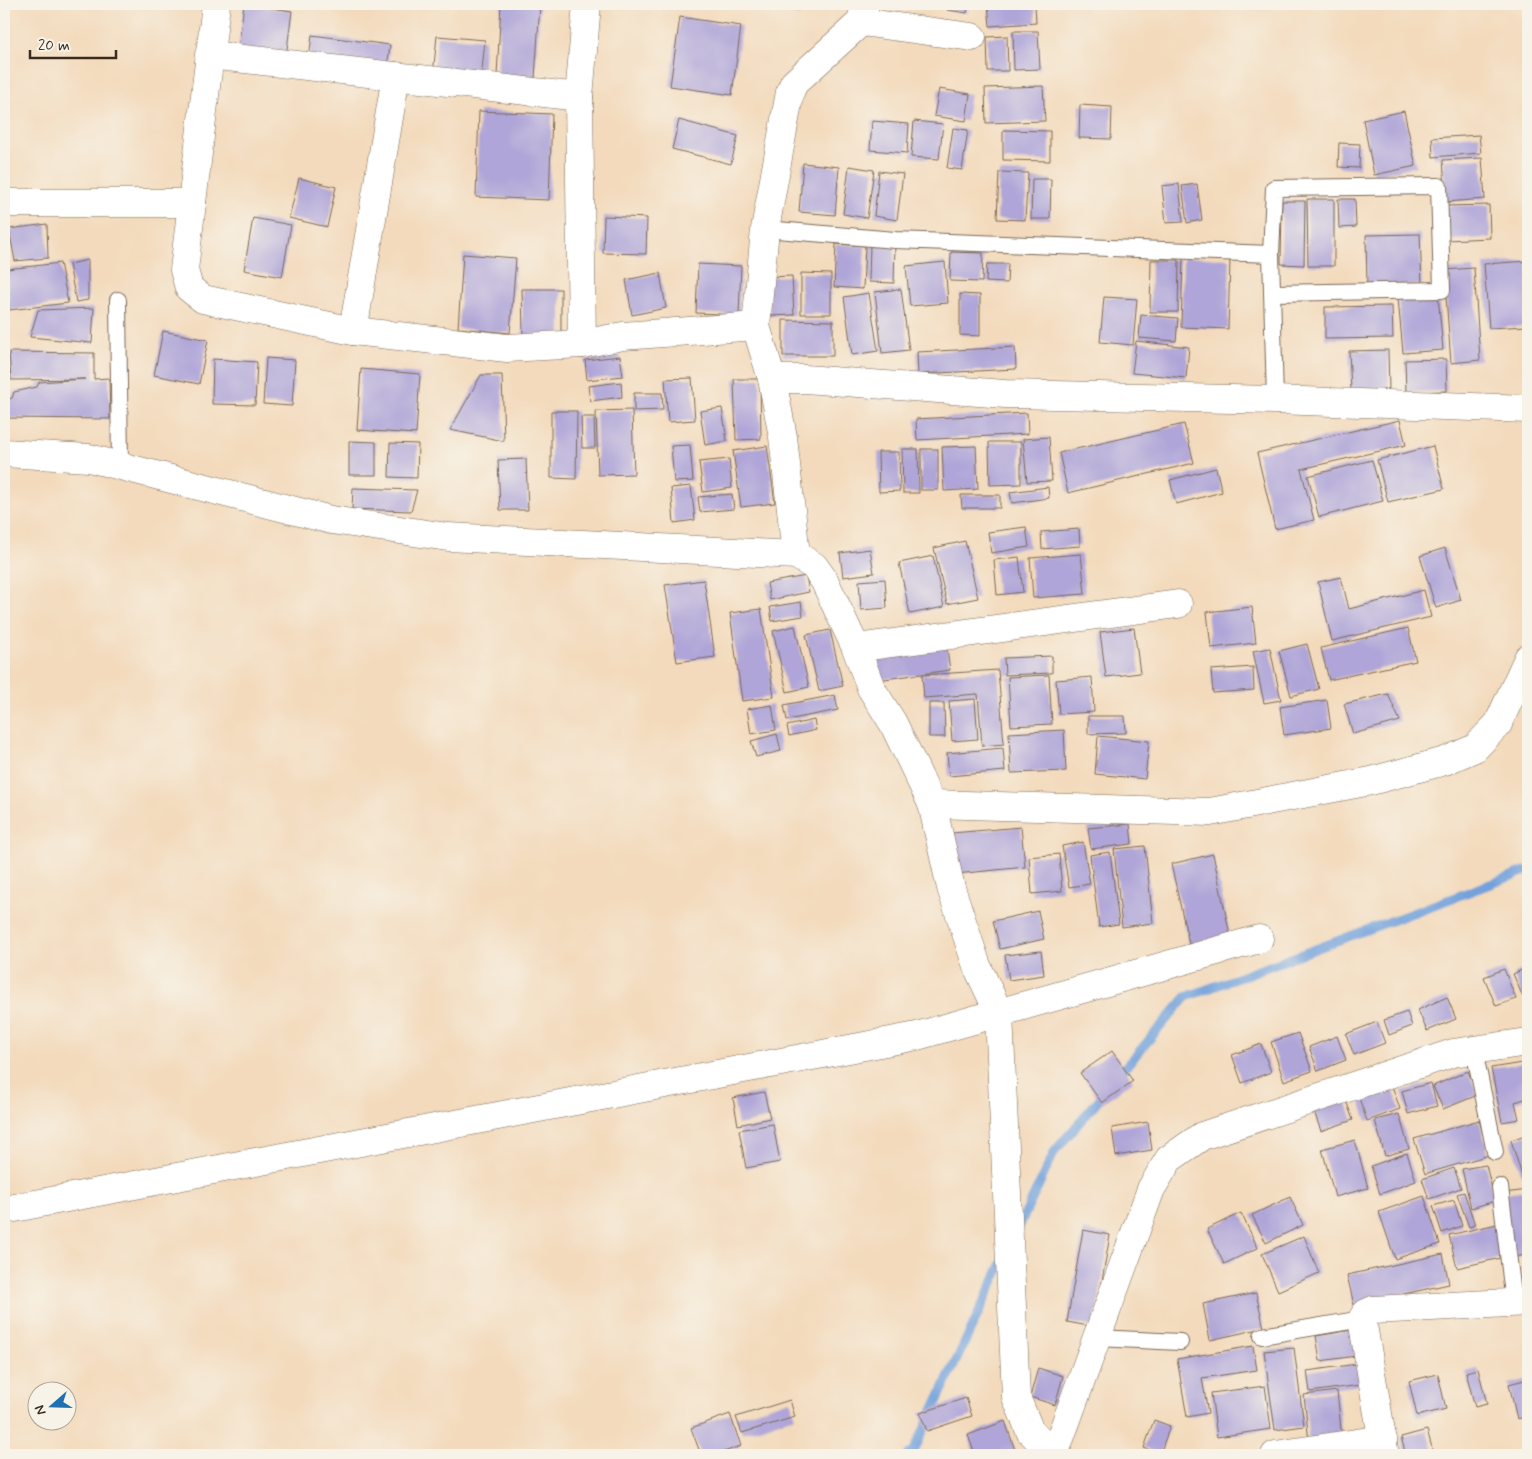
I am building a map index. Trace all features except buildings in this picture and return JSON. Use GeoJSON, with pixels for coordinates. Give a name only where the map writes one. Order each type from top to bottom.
{"type":"FeatureCollection","features":[{"type":"Feature","properties":{"kind":"street"},"geometry":{"type":"LineString","coordinates":[[216,4],[184,270],[189,288],[204,299],[353,331],[507,348],[582,344],[623,336],[756,326]]}},
{"type":"Feature","properties":{"kind":"street"},"geometry":{"type":"LineString","coordinates":[[582,344],[578,97],[587,4]]}},
{"type":"Feature","properties":{"kind":"street"},"geometry":{"type":"LineString","coordinates":[[796,555],[783,437],[772,380],[756,326],[765,229],[788,102],[794,83],[863,13],[972,38]]}},
{"type":"Feature","properties":{"kind":"street"},"geometry":{"type":"LineString","coordinates":[[209,55],[578,97]]}},
{"type":"Feature","properties":{"kind":"street"},"geometry":{"type":"LineString","coordinates":[[353,331],[396,76]]}},
{"type":"Feature","properties":{"kind":"street"},"geometry":{"type":"LineString","coordinates":[[4,203],[192,203]]}},
{"type":"Feature","properties":{"kind":"street"},"geometry":{"type":"LineString","coordinates":[[772,380],[805,380],[1006,394],[1275,400],[1528,409]]}},
{"type":"Feature","properties":{"kind":"street"},"geometry":{"type":"LineString","coordinates":[[4,453],[89,458],[331,520],[448,538],[796,555],[814,566],[824,580],[856,648],[872,688],[893,723],[932,804],[954,897],[977,966],[999,1013],[1016,1397],[1030,1431],[1054,1455],[1151,1189],[1169,1159],[1202,1136],[1453,1054],[1528,1042]]}},
{"type":"Feature","properties":{"kind":"street"},"geometry":{"type":"LineString","coordinates":[[856,648],[1178,604]]}},
{"type":"Feature","properties":{"kind":"street"},"geometry":{"type":"LineString","coordinates":[[932,804],[1210,812],[1371,781],[1445,762],[1474,748],[1498,724],[1528,658]]}},
{"type":"Feature","properties":{"kind":"street"},"geometry":{"type":"LineString","coordinates":[[4,1210],[917,1036],[1259,939]]}},
{"type":"Feature","properties":{"kind":"street"},"geometry":{"type":"LineString","coordinates":[[1275,1455],[1384,1447],[1362,1319],[1366,1313],[1373,1310],[1521,1303]]}},
{"type":"Feature","properties":{"kind":"lane"},"geometry":{"type":"LineString","coordinates":[[1272,293],[1442,290],[1439,186],[1274,188],[1271,254],[1272,293],[1275,400]]}},
{"type":"Feature","properties":{"kind":"lane"},"geometry":{"type":"LineString","coordinates":[[765,229],[895,240],[1271,254]]}},
{"type":"Feature","properties":{"kind":"lane"},"geometry":{"type":"LineString","coordinates":[[118,300],[120,466]]}},
{"type":"Feature","properties":{"kind":"lane"},"geometry":{"type":"LineString","coordinates":[[1474,1050],[1495,1152]]}},
{"type":"Feature","properties":{"kind":"lane"},"geometry":{"type":"LineString","coordinates":[[1500,1187],[1521,1303]]}},
{"type":"Feature","properties":{"kind":"lane"},"geometry":{"type":"LineString","coordinates":[[1262,1336],[1362,1319]]}},
{"type":"Feature","properties":{"kind":"lane"},"geometry":{"type":"LineString","coordinates":[[1097,1338],[1180,1342]]}},
{"type":"Feature","properties":{"kind":"waterway"},"geometry":{"type":"LineString","coordinates":[[1117,1077],[1186,997],[1528,870]]}},
{"type":"Feature","properties":{"kind":"waterway"},"geometry":{"type":"LineString","coordinates":[[1017,1231],[1055,1151],[1106,1091]]}},
{"type":"Feature","properties":{"kind":"waterway"},"geometry":{"type":"LineString","coordinates":[[908,1455],[913,1453],[1002,1263]]}}]}
